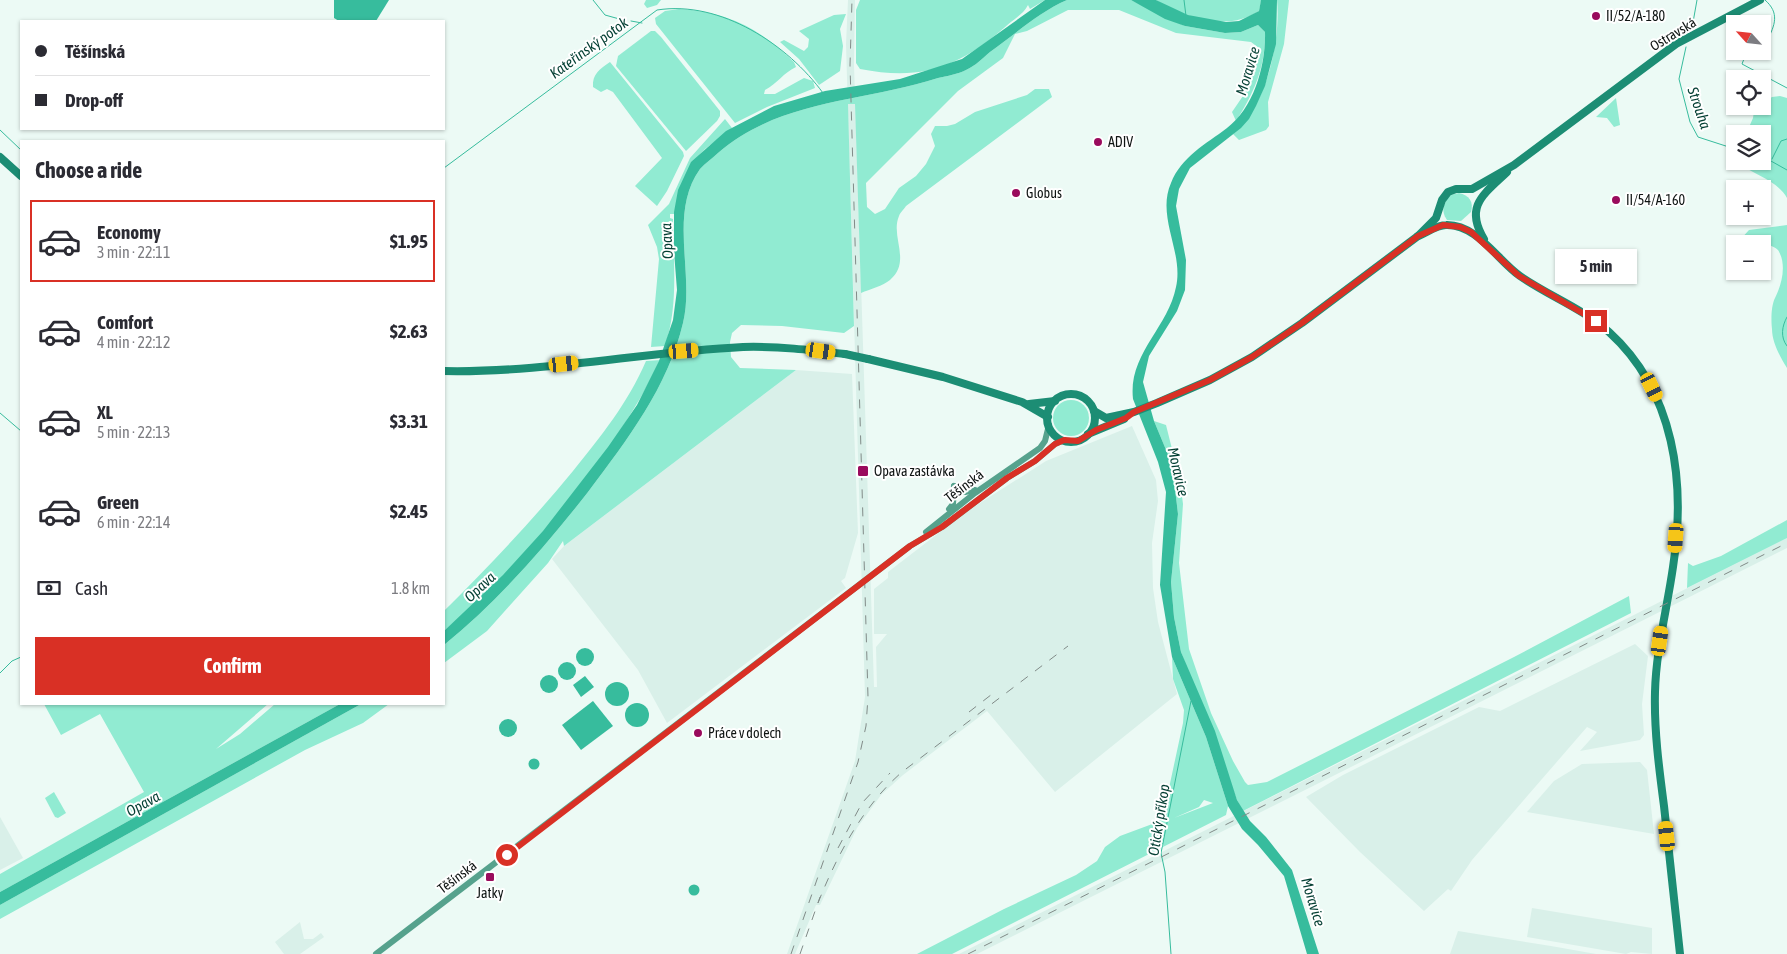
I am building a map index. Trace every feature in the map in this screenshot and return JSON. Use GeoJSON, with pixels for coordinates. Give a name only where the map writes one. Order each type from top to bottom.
{"type":"FeatureCollection","features":[{"type":"Feature","properties":{"kind":"main road","name":"Ostravská"},"geometry":{"type":"LineString","coordinates":[[1514,165],[1676,44],[1758,1]]}},
{"type":"Feature","properties":{"kind":"main road"},"geometry":{"type":"LineString","coordinates":[[0,157],[20,175]]}},
{"type":"Feature","properties":{"kind":"main road"},"geometry":{"type":"LineString","coordinates":[[445,371],[530,368],[684,351],[745,347],[845,354],[918,370],[1022,402],[1034,404],[1077,395],[1086,400],[1094,411],[1106,418],[1134,412],[1157,403],[1210,380],[1252,357],[1302,323],[1418,236],[1434,221],[1446,194],[1456,189],[1476,188],[1514,165]]}},
{"type":"Feature","properties":{"kind":"main road"},"geometry":{"type":"LineString","coordinates":[[1418,236],[1441,226],[1469,223],[1482,195],[1514,165]]}},
{"type":"Feature","properties":{"kind":"main road"},"geometry":{"type":"LineString","coordinates":[[1463,190],[1471,196],[1476,211],[1479,231],[1495,255]]}},
{"type":"Feature","properties":{"kind":"main road"},"geometry":{"type":"LineString","coordinates":[[1440,208],[1442,219],[1474,234],[1519,276],[1591,317],[1620,342],[1637,363],[1652,387],[1669,430],[1676,474],[1677,527],[1673,568],[1658,658],[1655,709],[1657,749],[1680,954]]}},
{"type":"Feature","properties":{"kind":"main road","name":"Těšínská"},"geometry":{"type":"LineString","coordinates":[[1048,421],[1051,406],[1056,400]]}},
{"type":"Feature","properties":{"kind":"main road"},"geometry":{"type":"LineString","coordinates":[[1022,402],[1048,421],[1055,435],[1064,440]]}},
{"type":"Feature","properties":{"kind":"main road"},"geometry":{"type":"LineString","coordinates":[[1088,434],[1094,423],[1094,411]]}},
{"type":"Feature","properties":{"kind":"main road","name":"Těšínská"},"geometry":{"type":"LineString","coordinates":[[1064,440],[1078,441],[1088,434],[1126,418],[1134,412]]}},
{"type":"Feature","properties":{"kind":"street","name":"Těšínská"},"geometry":{"type":"LineString","coordinates":[[376,954],[910,546],[975,493],[1042,445],[1048,421]]}},
{"type":"Feature","properties":{"kind":"street","name":"Těšínská"},"geometry":{"type":"LineString","coordinates":[[910,546],[942,527],[1007,478],[1035,461],[1055,444],[1064,440]]}},
{"type":"Feature","properties":{"kind":"street"},"geometry":{"type":"LineString","coordinates":[[922,536],[951,507],[954,486],[964,492],[973,492],[1016,461],[1024,459]]}},
{"type":"Feature","properties":{"kind":"shaded area"},"geometry":{"type":"Polygon","coordinates":[[[334,0],[389,0],[377,20],[337,20],[334,18],[334,0]]]}},
{"type":"Feature","properties":{"kind":"shaded area"},"geometry":{"type":"Polygon","coordinates":[[[646,0],[661,0],[657,5],[647,8],[644,4],[646,0]]]}},
{"type":"Feature","properties":{"kind":"shaded area"},"geometry":{"type":"Polygon","coordinates":[[[848,0],[855,0],[854,65],[874,687],[877,687],[876,647],[887,634],[874,634],[874,589],[888,578],[888,572],[966,512],[1046,461],[1132,426],[1156,480],[1158,501],[1152,543],[1153,588],[1158,622],[1177,694],[1055,792],[987,711],[903,775],[881,795],[857,828],[820,905],[816,905],[795,954],[787,954],[855,761],[865,697],[846,44],[848,0]]]}},
{"type":"Feature","properties":{"kind":"shaded area"},"geometry":{"type":"Polygon","coordinates":[[[860,0],[1045,0],[1030,9],[1028,5],[987,42],[954,62],[920,72],[902,73],[860,69],[856,63],[856,10],[860,0]]]}},
{"type":"Feature","properties":{"kind":"shaded area"},"geometry":{"type":"Polygon","coordinates":[[[1045,0],[1067,0],[1037,17],[966,70],[910,86],[824,104],[768,122],[742,135],[700,169],[691,187],[686,205],[684,244],[686,304],[683,323],[676,347],[657,391],[617,453],[555,533],[502,592],[445,644],[445,630],[503,575],[543,531],[608,447],[637,405],[659,361],[673,320],[677,290],[674,252],[674,212],[678,190],[691,162],[726,131],[774,106],[825,91],[900,79],[962,59],[1045,0]]]}},
{"type":"Feature","properties":{"kind":"shaded area"},"geometry":{"type":"Polygon","coordinates":[[[1067,0],[1131,0],[1185,26],[1225,33],[1241,32],[1258,25],[1265,32],[1265,44],[1258,79],[1236,121],[1232,112],[1245,93],[1260,54],[1259,48],[1251,42],[1176,33],[1119,10],[1068,10],[1027,31],[1015,34],[1003,58],[958,91],[866,183],[867,207],[875,214],[885,209],[899,188],[916,176],[926,164],[935,146],[931,134],[935,126],[955,124],[975,112],[1027,95],[1035,89],[1049,89],[1052,97],[906,206],[897,224],[900,257],[896,273],[890,280],[880,286],[861,293],[855,104],[848,104],[854,326],[844,333],[782,326],[741,325],[732,333],[730,342],[731,357],[740,368],[796,370],[564,546],[563,541],[548,563],[487,631],[445,662],[445,644],[502,592],[555,533],[617,453],[657,391],[676,347],[683,323],[686,304],[684,225],[686,205],[691,187],[700,169],[742,135],[768,122],[824,104],[910,86],[966,70],[1037,17],[1067,0]]]}},
{"type":"Feature","properties":{"kind":"shaded area"},"geometry":{"type":"Polygon","coordinates":[[[1131,0],[1156,0],[1188,15],[1226,22],[1239,21],[1259,11],[1261,0],[1277,0],[1276,44],[1265,86],[1256,106],[1249,119],[1241,128],[1190,168],[1179,189],[1176,206],[1186,260],[1185,290],[1177,311],[1149,356],[1143,382],[1154,421],[1169,457],[1176,497],[1178,514],[1171,582],[1174,617],[1181,652],[1215,731],[1237,800],[1250,821],[1266,837],[1292,870],[1319,954],[1307,954],[1284,876],[1242,829],[1228,806],[1206,737],[1172,657],[1160,585],[1166,492],[1158,462],[1133,399],[1133,383],[1136,368],[1172,302],[1176,287],[1176,261],[1167,209],[1167,196],[1171,183],[1175,174],[1188,158],[1227,128],[1251,98],[1261,72],[1265,32],[1258,25],[1241,32],[1225,33],[1185,26],[1165,19],[1131,0]]]}},
{"type":"Feature","properties":{"kind":"shaded area"},"geometry":{"type":"Polygon","coordinates":[[[1156,0],[1261,1],[1259,11],[1247,17],[1234,21],[1220,21],[1193,17],[1167,7],[1156,0]]]}},
{"type":"Feature","properties":{"kind":"shaded area"},"geometry":{"type":"Polygon","coordinates":[[[1277,0],[1289,0],[1284,44],[1268,102],[1269,126],[1266,130],[1239,140],[1233,134],[1245,122],[1254,108],[1269,72],[1274,53],[1278,16],[1277,0]]]}},
{"type":"Feature","properties":{"kind":"shaded area"},"geometry":{"type":"Polygon","coordinates":[[[679,9],[713,14],[742,24],[768,40],[794,62],[796,67],[765,90],[764,94],[775,94],[804,78],[813,81],[815,88],[767,107],[735,123],[656,24],[655,18],[665,11],[679,9]]]}},
{"type":"Feature","properties":{"kind":"shaded area"},"geometry":{"type":"Polygon","coordinates":[[[846,14],[840,29],[843,46],[840,71],[819,85],[799,59],[780,42],[784,40],[804,51],[808,47],[809,39],[799,31],[834,15],[846,14]]]}},
{"type":"Feature","properties":{"kind":"shaded area"},"geometry":{"type":"Polygon","coordinates":[[[651,31],[655,31],[661,37],[720,111],[717,121],[686,151],[616,66],[618,56],[651,31]]]}},
{"type":"Feature","properties":{"kind":"shaded area"},"geometry":{"type":"Polygon","coordinates":[[[610,62],[683,152],[684,156],[667,191],[657,206],[635,186],[662,158],[613,92],[607,89],[601,92],[593,87],[595,75],[610,62]]]}},
{"type":"Feature","properties":{"kind":"shaded area"},"geometry":{"type":"Polygon","coordinates":[[[1780,96],[1787,98],[1787,198],[1771,180],[1767,180],[1749,170],[1771,170],[1771,125],[1750,125],[1753,115],[1771,115],[1772,97],[1780,96]]]}},
{"type":"Feature","properties":{"kind":"shaded area"},"geometry":{"type":"Polygon","coordinates":[[[1616,98],[1620,125],[1614,127],[1607,118],[1596,117],[1616,98]]]}},
{"type":"Feature","properties":{"kind":"shaded area"},"geometry":{"type":"Polygon","coordinates":[[[725,119],[732,128],[705,149],[691,164],[674,214],[670,214],[670,218],[673,219],[674,267],[672,314],[665,346],[651,347],[659,259],[657,247],[648,225],[669,204],[690,158],[725,119]]]}},
{"type":"Feature","properties":{"kind":"shaded area"},"geometry":{"type":"Polygon","coordinates":[[[1459,193],[1466,195],[1470,199],[1472,205],[1471,212],[1461,221],[1447,220],[1443,210],[1445,204],[1450,195],[1459,193]]]}},
{"type":"Feature","properties":{"kind":"shaded area"},"geometry":{"type":"Polygon","coordinates":[[[1787,225],[1787,368],[1779,354],[1772,334],[1773,305],[1780,287],[1783,268],[1781,256],[1778,250],[1771,246],[1771,235],[1744,235],[1749,230],[1787,225]]]}},
{"type":"Feature","properties":{"kind":"shaded area"},"geometry":{"type":"Polygon","coordinates":[[[661,360],[641,397],[593,470],[537,541],[475,604],[445,630],[445,610],[510,543],[573,471],[604,432],[622,405],[646,361],[661,360]]]}},
{"type":"Feature","properties":{"kind":"shaded area"},"geometry":{"type":"Polygon","coordinates":[[[796,370],[852,374],[858,533],[845,578],[841,581],[846,588],[667,723],[638,670],[552,559],[564,546],[796,370]]]}},
{"type":"Feature","properties":{"kind":"shaded area"},"geometry":{"type":"Polygon","coordinates":[[[1071,400],[1083,406],[1089,418],[1083,430],[1071,436],[1059,430],[1053,418],[1059,406],[1071,400]]]}},
{"type":"Feature","properties":{"kind":"shaded area"},"geometry":{"type":"Polygon","coordinates":[[[1154,421],[1166,425],[1180,481],[1183,504],[1179,563],[1189,649],[1211,713],[1233,761],[1248,785],[1267,782],[1514,657],[1629,596],[1631,613],[1243,811],[1237,800],[1181,652],[1174,617],[1171,582],[1178,514],[1169,457],[1154,421]]]}},
{"type":"Feature","properties":{"kind":"shaded area"},"geometry":{"type":"Polygon","coordinates":[[[1787,520],[1787,538],[1687,588],[1688,563],[1693,566],[1721,556],[1787,520]]]}},
{"type":"Feature","properties":{"kind":"shaded area"},"geometry":{"type":"Polygon","coordinates":[[[1787,538],[1787,548],[977,954],[959,954],[1787,538]]]}},
{"type":"Feature","properties":{"kind":"shaded area"},"geometry":{"type":"Polygon","coordinates":[[[1635,644],[1648,656],[1642,704],[1644,735],[1640,740],[1580,751],[1597,732],[1587,727],[1472,860],[1451,891],[1448,889],[1424,911],[1360,852],[1306,797],[1343,775],[1479,707],[1500,711],[1635,644]]]}},
{"type":"Feature","properties":{"kind":"shaded area"},"geometry":{"type":"Polygon","coordinates":[[[585,648],[592,650],[594,657],[592,664],[585,666],[578,664],[576,657],[578,650],[585,648]]]}},
{"type":"Feature","properties":{"kind":"shaded area"},"geometry":{"type":"Polygon","coordinates":[[[1172,657],[1206,737],[1228,806],[1226,815],[952,954],[917,954],[1004,909],[1076,875],[1097,861],[1105,847],[1120,836],[1155,823],[1163,816],[1183,723],[1184,710],[1173,679],[1172,657]],[[1204,800],[1199,807],[1174,818],[1213,803],[1204,800]]]}},
{"type":"Feature","properties":{"kind":"shaded area"},"geometry":{"type":"Polygon","coordinates":[[[567,662],[574,664],[576,671],[574,678],[567,680],[560,678],[558,671],[560,664],[567,662]]]}},
{"type":"Feature","properties":{"kind":"shaded area"},"geometry":{"type":"Polygon","coordinates":[[[545,675],[553,675],[558,680],[556,691],[545,693],[540,688],[540,680],[545,675]]]}},
{"type":"Feature","properties":{"kind":"shaded area"},"geometry":{"type":"Polygon","coordinates":[[[585,676],[594,687],[581,697],[573,685],[585,676]]]}},
{"type":"Feature","properties":{"kind":"shaded area"},"geometry":{"type":"Polygon","coordinates":[[[617,682],[626,685],[629,694],[626,703],[617,706],[608,703],[605,694],[608,685],[617,682]]]}},
{"type":"Feature","properties":{"kind":"shaded area"},"geometry":{"type":"Polygon","coordinates":[[[593,701],[613,726],[581,750],[562,725],[593,701]]]}},
{"type":"Feature","properties":{"kind":"shaded area"},"geometry":{"type":"Polygon","coordinates":[[[637,703],[646,706],[649,715],[646,724],[637,727],[628,724],[625,715],[628,706],[637,703]]]}},
{"type":"Feature","properties":{"kind":"shaded area"},"geometry":{"type":"Polygon","coordinates":[[[45,705],[267,705],[216,749],[240,734],[274,705],[338,705],[0,892],[0,874],[144,792],[100,714],[61,735],[45,705]]]}},
{"type":"Feature","properties":{"kind":"shaded area"},"geometry":{"type":"Polygon","coordinates":[[[338,705],[359,705],[0,905],[0,892],[338,705]]]}},
{"type":"Feature","properties":{"kind":"shaded area"},"geometry":{"type":"Polygon","coordinates":[[[359,705],[388,705],[363,723],[305,750],[0,919],[0,905],[359,705]]]}},
{"type":"Feature","properties":{"kind":"shaded area"},"geometry":{"type":"Polygon","coordinates":[[[508,719],[515,721],[517,728],[515,735],[508,737],[501,735],[499,728],[501,721],[508,719]]]}},
{"type":"Feature","properties":{"kind":"shaded area"},"geometry":{"type":"Polygon","coordinates":[[[534,758],[540,764],[534,770],[528,764],[534,758]]]}},
{"type":"Feature","properties":{"kind":"shaded area"},"geometry":{"type":"Polygon","coordinates":[[[1640,762],[1647,770],[1654,834],[1527,812],[1554,781],[1582,764],[1640,762]]]}},
{"type":"Feature","properties":{"kind":"shaded area"},"geometry":{"type":"Polygon","coordinates":[[[54,792],[66,813],[58,818],[55,817],[45,798],[54,792]]]}},
{"type":"Feature","properties":{"kind":"shaded area"},"geometry":{"type":"Polygon","coordinates":[[[0,817],[23,858],[0,870],[0,817]]]}},
{"type":"Feature","properties":{"kind":"shaded area"},"geometry":{"type":"Polygon","coordinates":[[[692,885],[696,885],[699,890],[698,894],[692,895],[689,892],[689,888],[692,885]]]}},
{"type":"Feature","properties":{"kind":"shaded area"},"geometry":{"type":"Polygon","coordinates":[[[1532,908],[1652,928],[1652,954],[1631,952],[1626,954],[1527,937],[1532,908]]]}},
{"type":"Feature","properties":{"kind":"shaded area"},"geometry":{"type":"Polygon","coordinates":[[[300,922],[304,939],[313,939],[321,933],[324,937],[300,954],[284,954],[275,942],[300,922]]]}},
{"type":"Feature","properties":{"kind":"shaded area"},"geometry":{"type":"Polygon","coordinates":[[[1458,931],[1551,946],[1596,954],[1450,954],[1458,931]]]}},
{"type":"Feature","properties":{"kind":"waterway"},"geometry":{"type":"LineString","coordinates":[[593,0],[605,15],[623,20]]}},
{"type":"Feature","properties":{"kind":"waterway"},"geometry":{"type":"LineString","coordinates":[[1184,0],[1186,16]]}},
{"type":"Feature","properties":{"kind":"waterway","name":"Strouha"},"geometry":{"type":"LineString","coordinates":[[1692,28],[1697,0]]}},
{"type":"Feature","properties":{"kind":"waterway"},"geometry":{"type":"LineString","coordinates":[[1765,0],[1773,10],[1775,19],[1771,32]]}},
{"type":"Feature","properties":{"kind":"waterway","name":"Kateřinský potok"},"geometry":{"type":"LineString","coordinates":[[445,167],[657,10],[681,9],[705,12],[728,19],[751,30],[791,58],[823,93]]}},
{"type":"Feature","properties":{"kind":"waterway","name":"Kateřinský potok"},"geometry":{"type":"LineString","coordinates":[[631,21],[642,23]]}},
{"type":"Feature","properties":{"kind":"waterway","name":"Strouha"},"geometry":{"type":"LineString","coordinates":[[1686,47],[1679,79],[1690,122],[1698,137],[1726,146]]}},
{"type":"Feature","properties":{"kind":"waterway"},"geometry":{"type":"LineString","coordinates":[[1744,60],[1742,64],[1787,88]]}},
{"type":"Feature","properties":{"kind":"waterway"},"geometry":{"type":"LineString","coordinates":[[0,130],[20,149]]}},
{"type":"Feature","properties":{"kind":"waterway"},"geometry":{"type":"LineString","coordinates":[[1772,159],[1781,141],[1787,139]]}},
{"type":"Feature","properties":{"kind":"waterway","name":"Strouha"},"geometry":{"type":"LineString","coordinates":[[1771,161],[1787,170]]}},
{"type":"Feature","properties":{"kind":"waterway"},"geometry":{"type":"LineString","coordinates":[[1787,317],[1782,332],[1787,346]]}},
{"type":"Feature","properties":{"kind":"waterway","name":"Kateřinský potok"},"geometry":{"type":"LineString","coordinates":[[0,413],[20,430]]}},
{"type":"Feature","properties":{"kind":"waterway"},"geometry":{"type":"LineString","coordinates":[[0,673],[12,661],[20,657]]}},
{"type":"Feature","properties":{"kind":"waterway","name":"Otický příkop"},"geometry":{"type":"LineString","coordinates":[[1171,954],[1165,872],[1161,853],[1191,701]]}},
{"type":"Feature","properties":{"kind":"railway"},"geometry":{"type":"LineString","coordinates":[[791,954],[858,762],[866,726],[868,697],[850,65],[852,0]]}},
{"type":"Feature","properties":{"kind":"railway"},"geometry":{"type":"LineString","coordinates":[[968,954],[1787,543]]}},
{"type":"Feature","properties":{"kind":"railway"},"geometry":{"type":"LineString","coordinates":[[818,903],[852,832],[888,785],[902,772],[1068,646]]}},
{"type":"Feature","properties":{"kind":"railway"},"geometry":{"type":"LineString","coordinates":[[969,712],[996,691]]}},
{"type":"Feature","properties":{"kind":"railway"},"geometry":{"type":"LineString","coordinates":[[838,848],[862,803],[890,773]]}},
{"type":"Feature","properties":{"kind":"railway"},"geometry":{"type":"LineString","coordinates":[[800,954],[820,897]]}},
{"type":"Feature","properties":{"kind":"place","name":"II/52/A-180"},"geometry":{"type":"Point","coordinates":[1596,16]}},
{"type":"Feature","properties":{"kind":"place","name":"ADIV"},"geometry":{"type":"Point","coordinates":[1098,142]}},
{"type":"Feature","properties":{"kind":"place","name":"Globus"},"geometry":{"type":"Point","coordinates":[1016,193]}},
{"type":"Feature","properties":{"kind":"place","name":"II/54/A-160"},"geometry":{"type":"Point","coordinates":[1616,200]}},
{"type":"Feature","properties":{"kind":"place","name":"Opava zastávka"},"geometry":{"type":"Point","coordinates":[863,471]}},
{"type":"Feature","properties":{"kind":"place","name":"Práce v dolech"},"geometry":{"type":"Point","coordinates":[698,733]}},
{"type":"Feature","properties":{"kind":"place","name":"Jatky"},"geometry":{"type":"Point","coordinates":[490,877]}},
{"type":"Feature","properties":{"kind":"route"},"geometry":{"type":"LineString","coordinates":[[507,855],[910,546],[942,527],[1007,478],[1035,461],[1055,444],[1064,440],[1070,442],[1078,441],[1096,430],[1126,418],[1134,412],[1210,380],[1252,357],[1302,323],[1418,236],[1445,225],[1467,230],[1474,234],[1519,276],[1584,312],[1596,321]]}},
{"type":"Feature","properties":{"kind":"water label","name":"Moravice"},"geometry":{"type":"Point","coordinates":[1248,71]}},
{"type":"Feature","properties":{"kind":"water label","name":"Opava"},"geometry":{"type":"Point","coordinates":[667,241]}},
{"type":"Feature","properties":{"kind":"water label","name":"Moravice"},"geometry":{"type":"Point","coordinates":[1178,472]}},
{"type":"Feature","properties":{"kind":"water label","name":"Opava"},"geometry":{"type":"Point","coordinates":[480,587]}},
{"type":"Feature","properties":{"kind":"water label","name":"Opava"},"geometry":{"type":"Point","coordinates":[143,804]}},
{"type":"Feature","properties":{"kind":"water label","name":"Moravice"},"geometry":{"type":"Point","coordinates":[1313,902]}}]}
